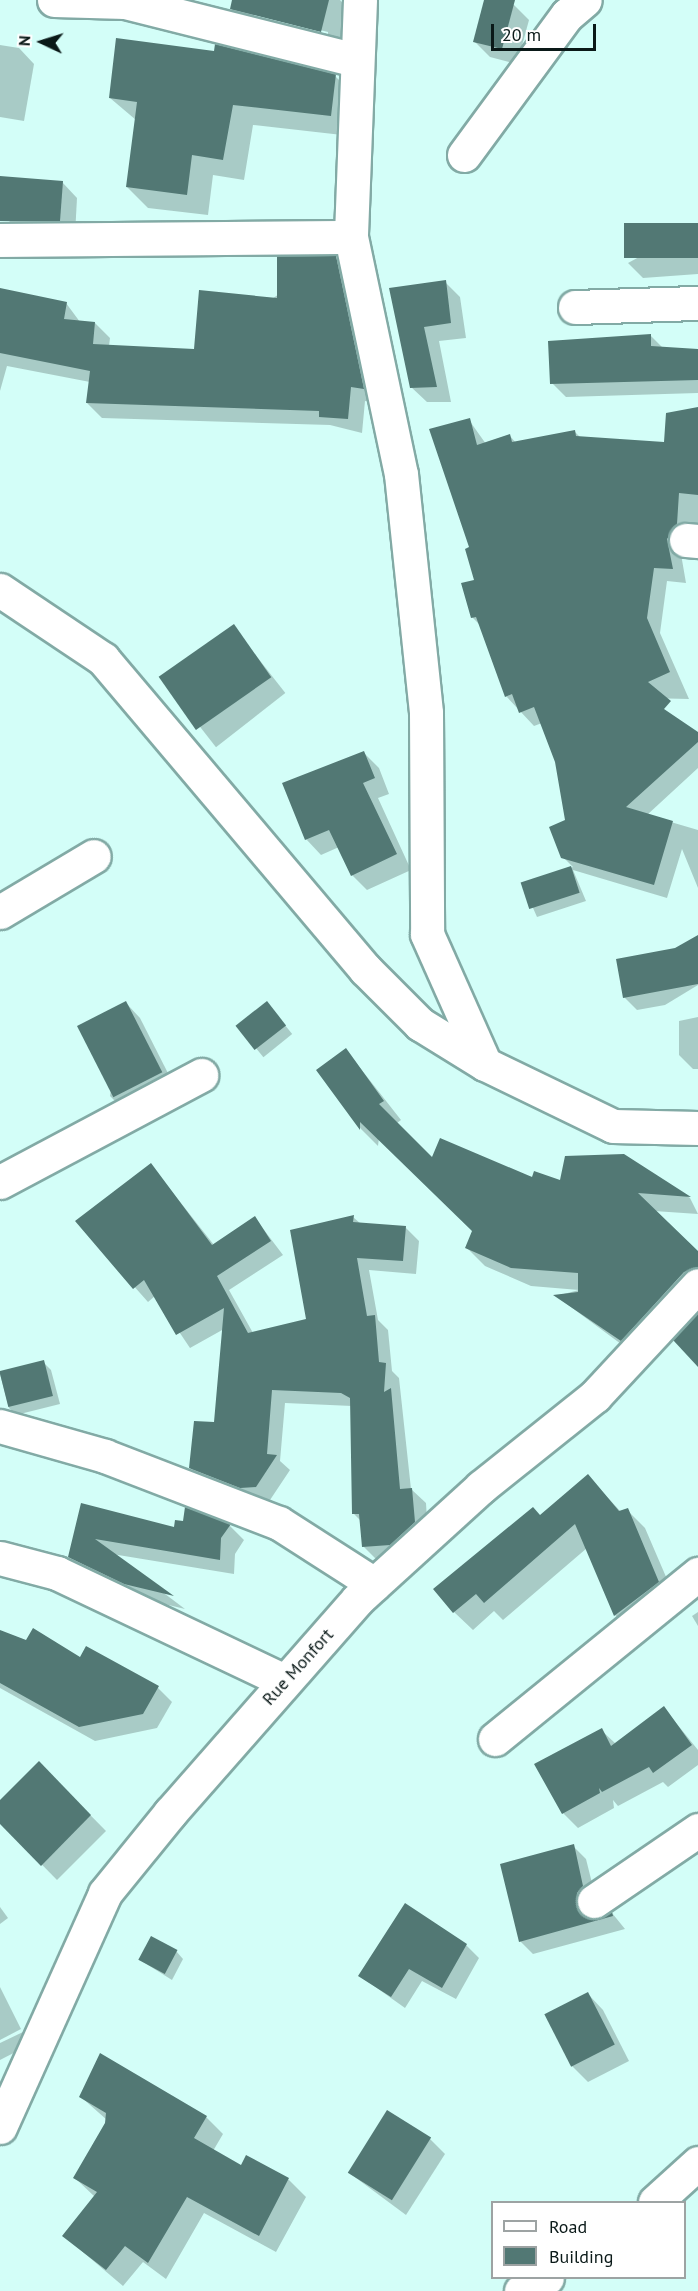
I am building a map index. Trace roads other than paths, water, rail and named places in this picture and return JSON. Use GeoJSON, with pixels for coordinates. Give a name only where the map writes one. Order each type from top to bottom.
{"type":"FeatureCollection","features":[{"type":"Feature","properties":{"kind":"street"},"geometry":{"type":"LineString","coordinates":[[54,0],[125,2],[356,60]]}},
{"type":"Feature","properties":{"kind":"street"},"geometry":{"type":"LineString","coordinates":[[360,0],[351,237],[401,474],[426,713],[427,934],[485,1064]]}},
{"type":"Feature","properties":{"kind":"street"},"geometry":{"type":"LineString","coordinates":[[464,155],[567,15],[585,0]]}},
{"type":"Feature","properties":{"kind":"street"},"geometry":{"type":"LineString","coordinates":[[0,240],[351,237]]}},
{"type":"Feature","properties":{"kind":"street"},"geometry":{"type":"LineString","coordinates":[[575,307],[698,303]]}},
{"type":"Feature","properties":{"kind":"street"},"geometry":{"type":"LineString","coordinates":[[0,590],[103,659],[365,969],[420,1024],[485,1064],[613,1126],[698,1128]]}},
{"type":"Feature","properties":{"kind":"street"},"geometry":{"type":"LineString","coordinates":[[0,912],[94,856]]}},
{"type":"Feature","properties":{"kind":"street"},"geometry":{"type":"LineString","coordinates":[[0,1182],[201,1074]]}},
{"type":"Feature","properties":{"kind":"street","name":"Rue Monfort"},"geometry":{"type":"LineString","coordinates":[[0,2127],[105,1893],[284,1681],[374,1584],[595,1396],[698,1285]]}},
{"type":"Feature","properties":{"kind":"street"},"geometry":{"type":"LineString","coordinates":[[0,1426],[105,1456],[279,1523],[374,1584]]}},
{"type":"Feature","properties":{"kind":"street"},"geometry":{"type":"LineString","coordinates":[[0,1558],[57,1573],[284,1681]]}},
{"type":"Feature","properties":{"kind":"street"},"geometry":{"type":"LineString","coordinates":[[495,1739],[698,1574]]}},
{"type":"Feature","properties":{"kind":"street"},"geometry":{"type":"LineString","coordinates":[[594,1901],[698,1830]]}},
{"type":"Feature","properties":{"kind":"street"},"geometry":{"type":"LineString","coordinates":[[656,2201],[698,2163]]}},
{"type":"Feature","properties":{"kind":"street"},"geometry":{"type":"LineString","coordinates":[[521,2291],[543,2279]]}}]}
